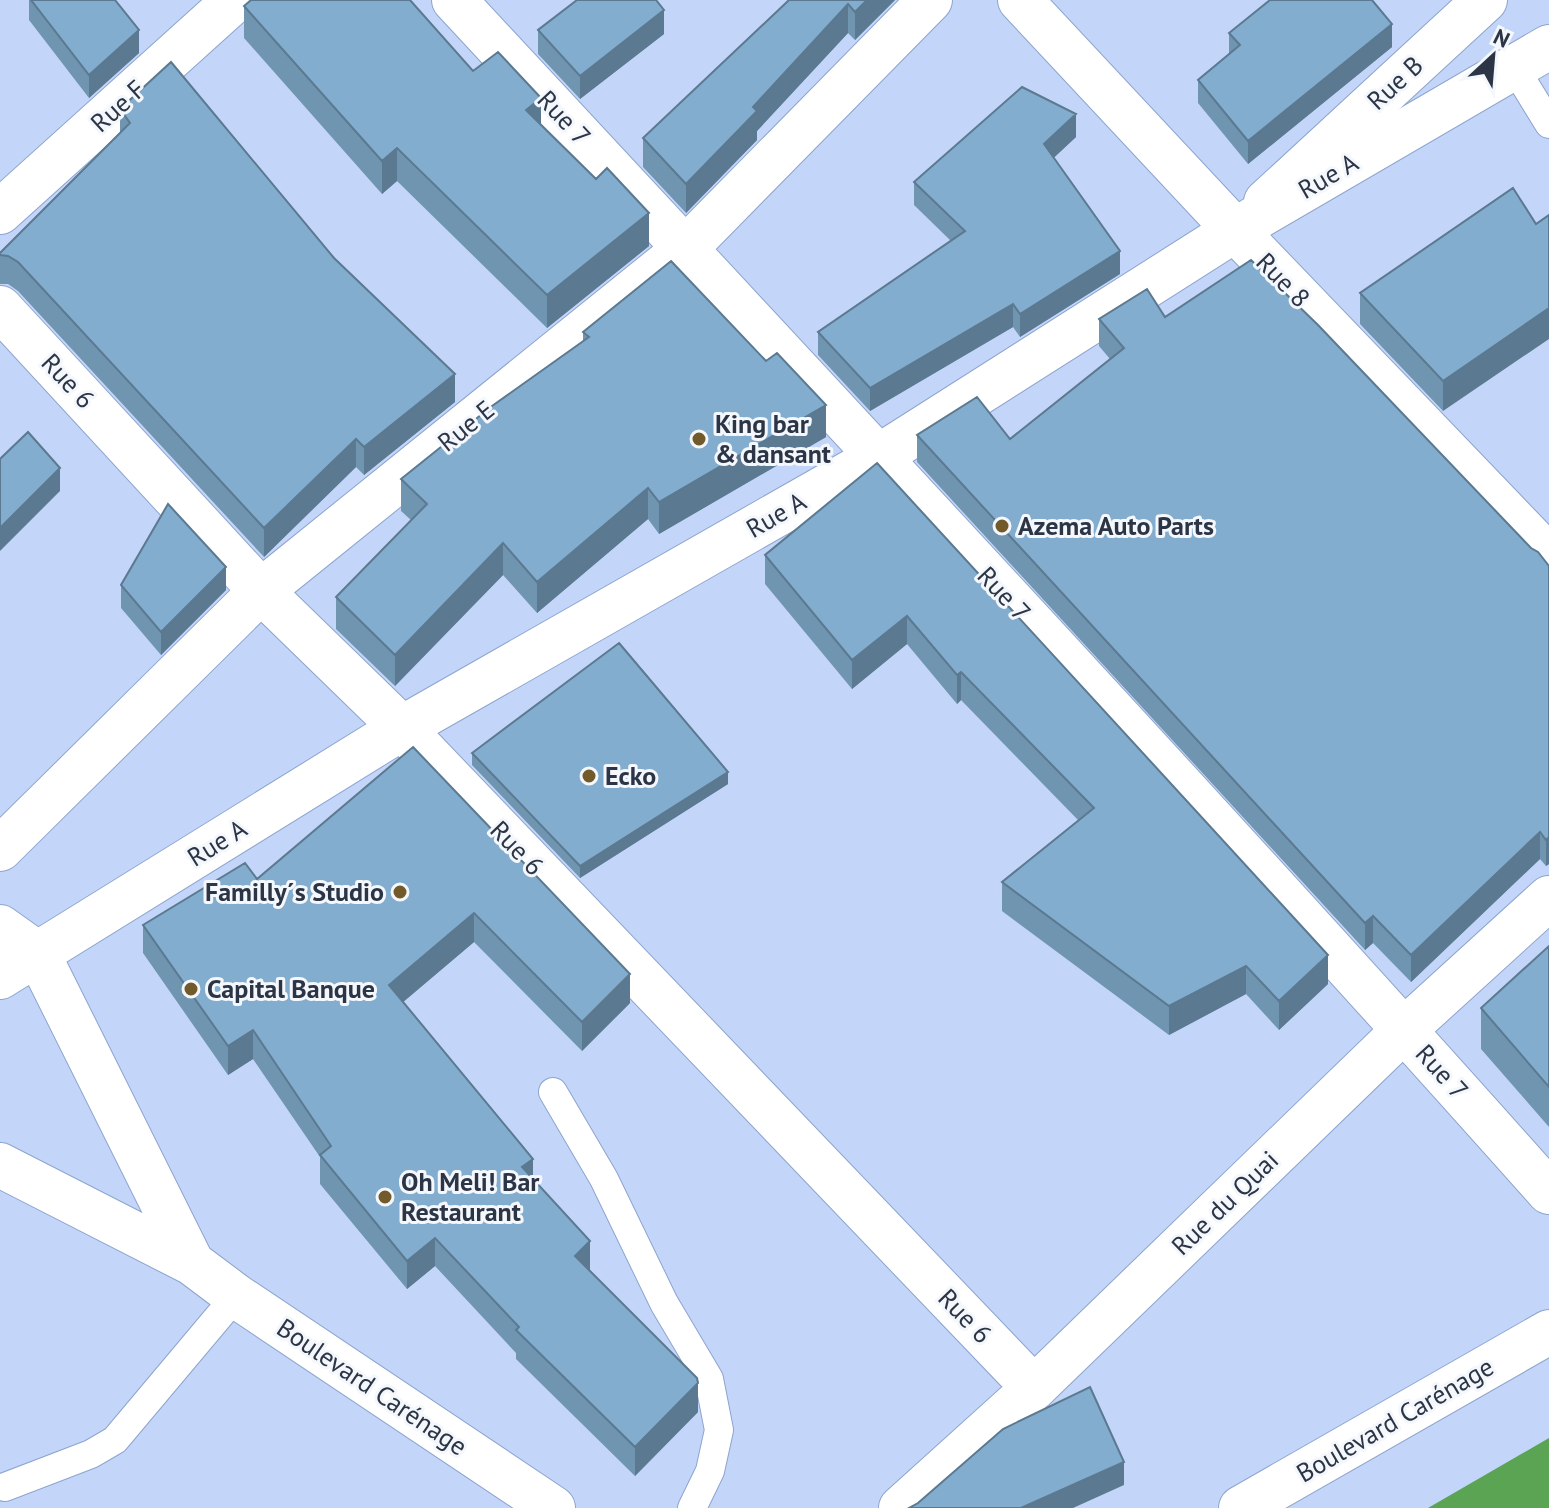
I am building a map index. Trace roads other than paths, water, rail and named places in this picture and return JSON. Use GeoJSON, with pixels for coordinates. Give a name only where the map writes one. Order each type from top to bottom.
{"type":"FeatureCollection","features":[{"type":"Feature","properties":{"kind":"street","name":"Rue F"},"geometry":{"type":"LineString","coordinates":[[0,212],[235,0]]}},
{"type":"Feature","properties":{"kind":"street","name":"Rue 7"},"geometry":{"type":"LineString","coordinates":[[454,0],[878,457],[1549,1192]]}},
{"type":"Feature","properties":{"kind":"street","name":"Rue E"},"geometry":{"type":"LineString","coordinates":[[0,849],[261,591],[685,249],[930,0]]}},
{"type":"Feature","properties":{"kind":"street","name":"Rue 8"},"geometry":{"type":"LineString","coordinates":[[1020,0],[1235,230],[1549,557]]}},
{"type":"Feature","properties":{"kind":"street","name":"Rue B"},"geometry":{"type":"LineString","coordinates":[[1235,230],[1485,0]]}},
{"type":"Feature","properties":{"kind":"street","name":"Rue A"},"geometry":{"type":"LineString","coordinates":[[0,977],[402,728],[878,457],[1235,230],[1532,57]]}},
{"type":"Feature","properties":{"kind":"street","name":"Rue 6"},"geometry":{"type":"LineString","coordinates":[[0,308],[261,591],[402,728],[1034,1388]]}},
{"type":"Feature","properties":{"kind":"street","name":"Rue du Quai"},"geometry":{"type":"LineString","coordinates":[[901,1508],[1034,1388],[1404,1030],[1549,898]]}},
{"type":"Feature","properties":{"kind":"street"},"geometry":{"type":"LineString","coordinates":[[0,927],[38,954]]}},
{"type":"Feature","properties":{"kind":"street","name":"Boulevard Carénage"},"geometry":{"type":"LineString","coordinates":[[38,954],[192,1263]]}},
{"type":"Feature","properties":{"kind":"street","name":"Boulevard Carénage"},"geometry":{"type":"LineString","coordinates":[[0,1165],[192,1263],[236,1296],[553,1508]]}},
{"type":"Feature","properties":{"kind":"street","name":"Boulevard Carénage"},"geometry":{"type":"LineString","coordinates":[[1241,1508],[1549,1332]]}},
{"type":"Feature","properties":{"kind":"lane"},"geometry":{"type":"LineString","coordinates":[[1532,57],[1549,124]]}},
{"type":"Feature","properties":{"kind":"lane"},"geometry":{"type":"LineString","coordinates":[[553,1092],[604,1179],[664,1303],[709,1379],[719,1430],[710,1471],[692,1508]]}},
{"type":"Feature","properties":{"kind":"lane"},"geometry":{"type":"LineString","coordinates":[[5,1487],[91,1454],[115,1440],[236,1296]]}},
{"type":"Feature","properties":{"kind":"place","name":"King bar & dansant"},"geometry":{"type":"Point","coordinates":[699,439]}},
{"type":"Feature","properties":{"kind":"place","name":"Azema Auto Parts"},"geometry":{"type":"Point","coordinates":[1002,526]}},
{"type":"Feature","properties":{"kind":"place","name":"Ecko"},"geometry":{"type":"Point","coordinates":[589,776]}},
{"type":"Feature","properties":{"kind":"place","name":"Familly´s Studio"},"geometry":{"type":"Point","coordinates":[400,892]}},
{"type":"Feature","properties":{"kind":"place","name":"Capital Banque"},"geometry":{"type":"Point","coordinates":[191,989]}},
{"type":"Feature","properties":{"kind":"place","name":"Oh Meli! Bar Restaurant"},"geometry":{"type":"Point","coordinates":[385,1197]}}]}
